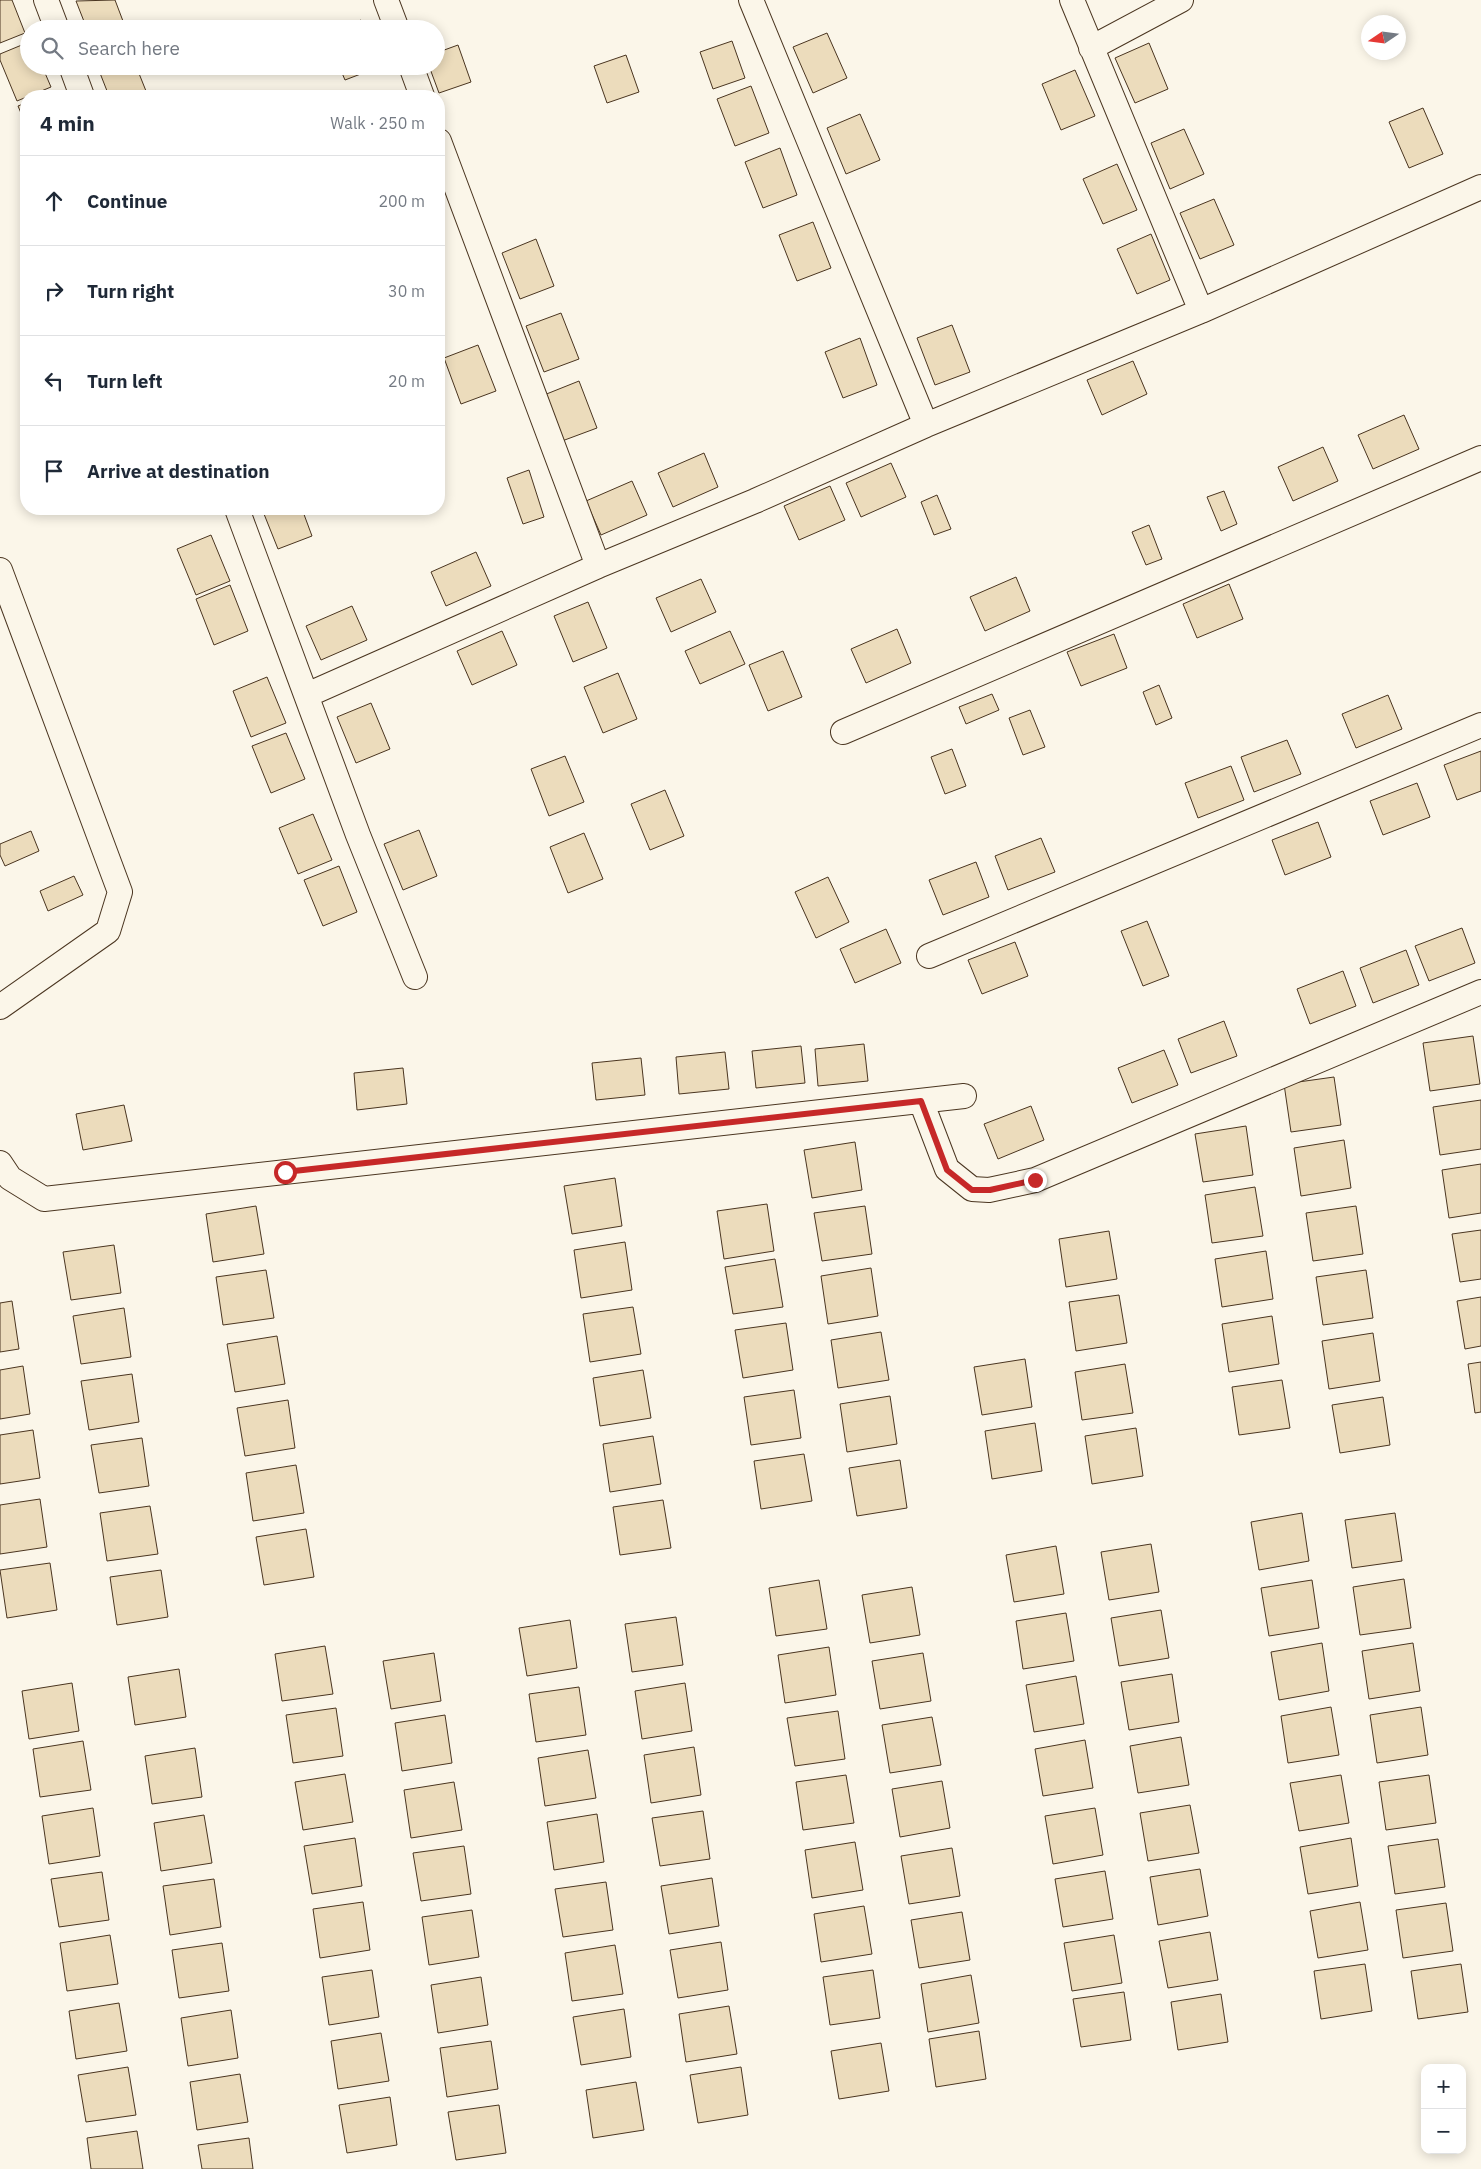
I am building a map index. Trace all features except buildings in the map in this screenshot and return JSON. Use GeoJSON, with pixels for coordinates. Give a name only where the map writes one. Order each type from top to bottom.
{"type":"FeatureCollection","features":[{"type":"Feature","properties":{"kind":"street"},"geometry":{"type":"LineString","coordinates":[[46,0],[54,20]]}},
{"type":"Feature","properties":{"kind":"street"},"geometry":{"type":"LineString","coordinates":[[386,0],[394,20]]}},
{"type":"Feature","properties":{"kind":"street"},"geometry":{"type":"LineString","coordinates":[[751,0],[926,425]]}},
{"type":"Feature","properties":{"kind":"street"},"geometry":{"type":"LineString","coordinates":[[1072,0],[1201,311]]}},
{"type":"Feature","properties":{"kind":"street"},"geometry":{"type":"LineString","coordinates":[[1091,48],[1181,0]]}},
{"type":"Feature","properties":{"kind":"street"},"geometry":{"type":"LineString","coordinates":[[74,75],[80,90]]}},
{"type":"Feature","properties":{"kind":"street"},"geometry":{"type":"LineString","coordinates":[[414,75],[420,90]]}},
{"type":"Feature","properties":{"kind":"street"},"geometry":{"type":"LineString","coordinates":[[445,157],[598,566]]}},
{"type":"Feature","properties":{"kind":"street"},"geometry":{"type":"LineString","coordinates":[[307,695],[598,566],[755,501],[926,425],[1201,311],[1481,187]]}},
{"type":"Feature","properties":{"kind":"street"},"geometry":{"type":"LineString","coordinates":[[843,732],[1481,458]]}},
{"type":"Feature","properties":{"kind":"street"},"geometry":{"type":"LineString","coordinates":[[239,515],[358,835],[415,977]]}},
{"type":"Feature","properties":{"kind":"street"},"geometry":{"type":"LineString","coordinates":[[0,570],[120,892],[108,931],[0,1007]]}},
{"type":"Feature","properties":{"kind":"street"},"geometry":{"type":"LineString","coordinates":[[929,956],[1481,725]]}},
{"type":"Feature","properties":{"kind":"street"},"geometry":{"type":"LineString","coordinates":[[921,1101],[947,1170],[972,1190],[990,1190],[1035,1180],[1481,992]]}},
{"type":"Feature","properties":{"kind":"street"},"geometry":{"type":"LineString","coordinates":[[0,1163],[10,1178],[44,1199],[964,1096]]}},
{"type":"Feature","properties":{"kind":"route"},"geometry":{"type":"LineString","coordinates":[[285,1172],[921,1101],[947,1170],[972,1190],[990,1190],[1035,1180]]}}]}
